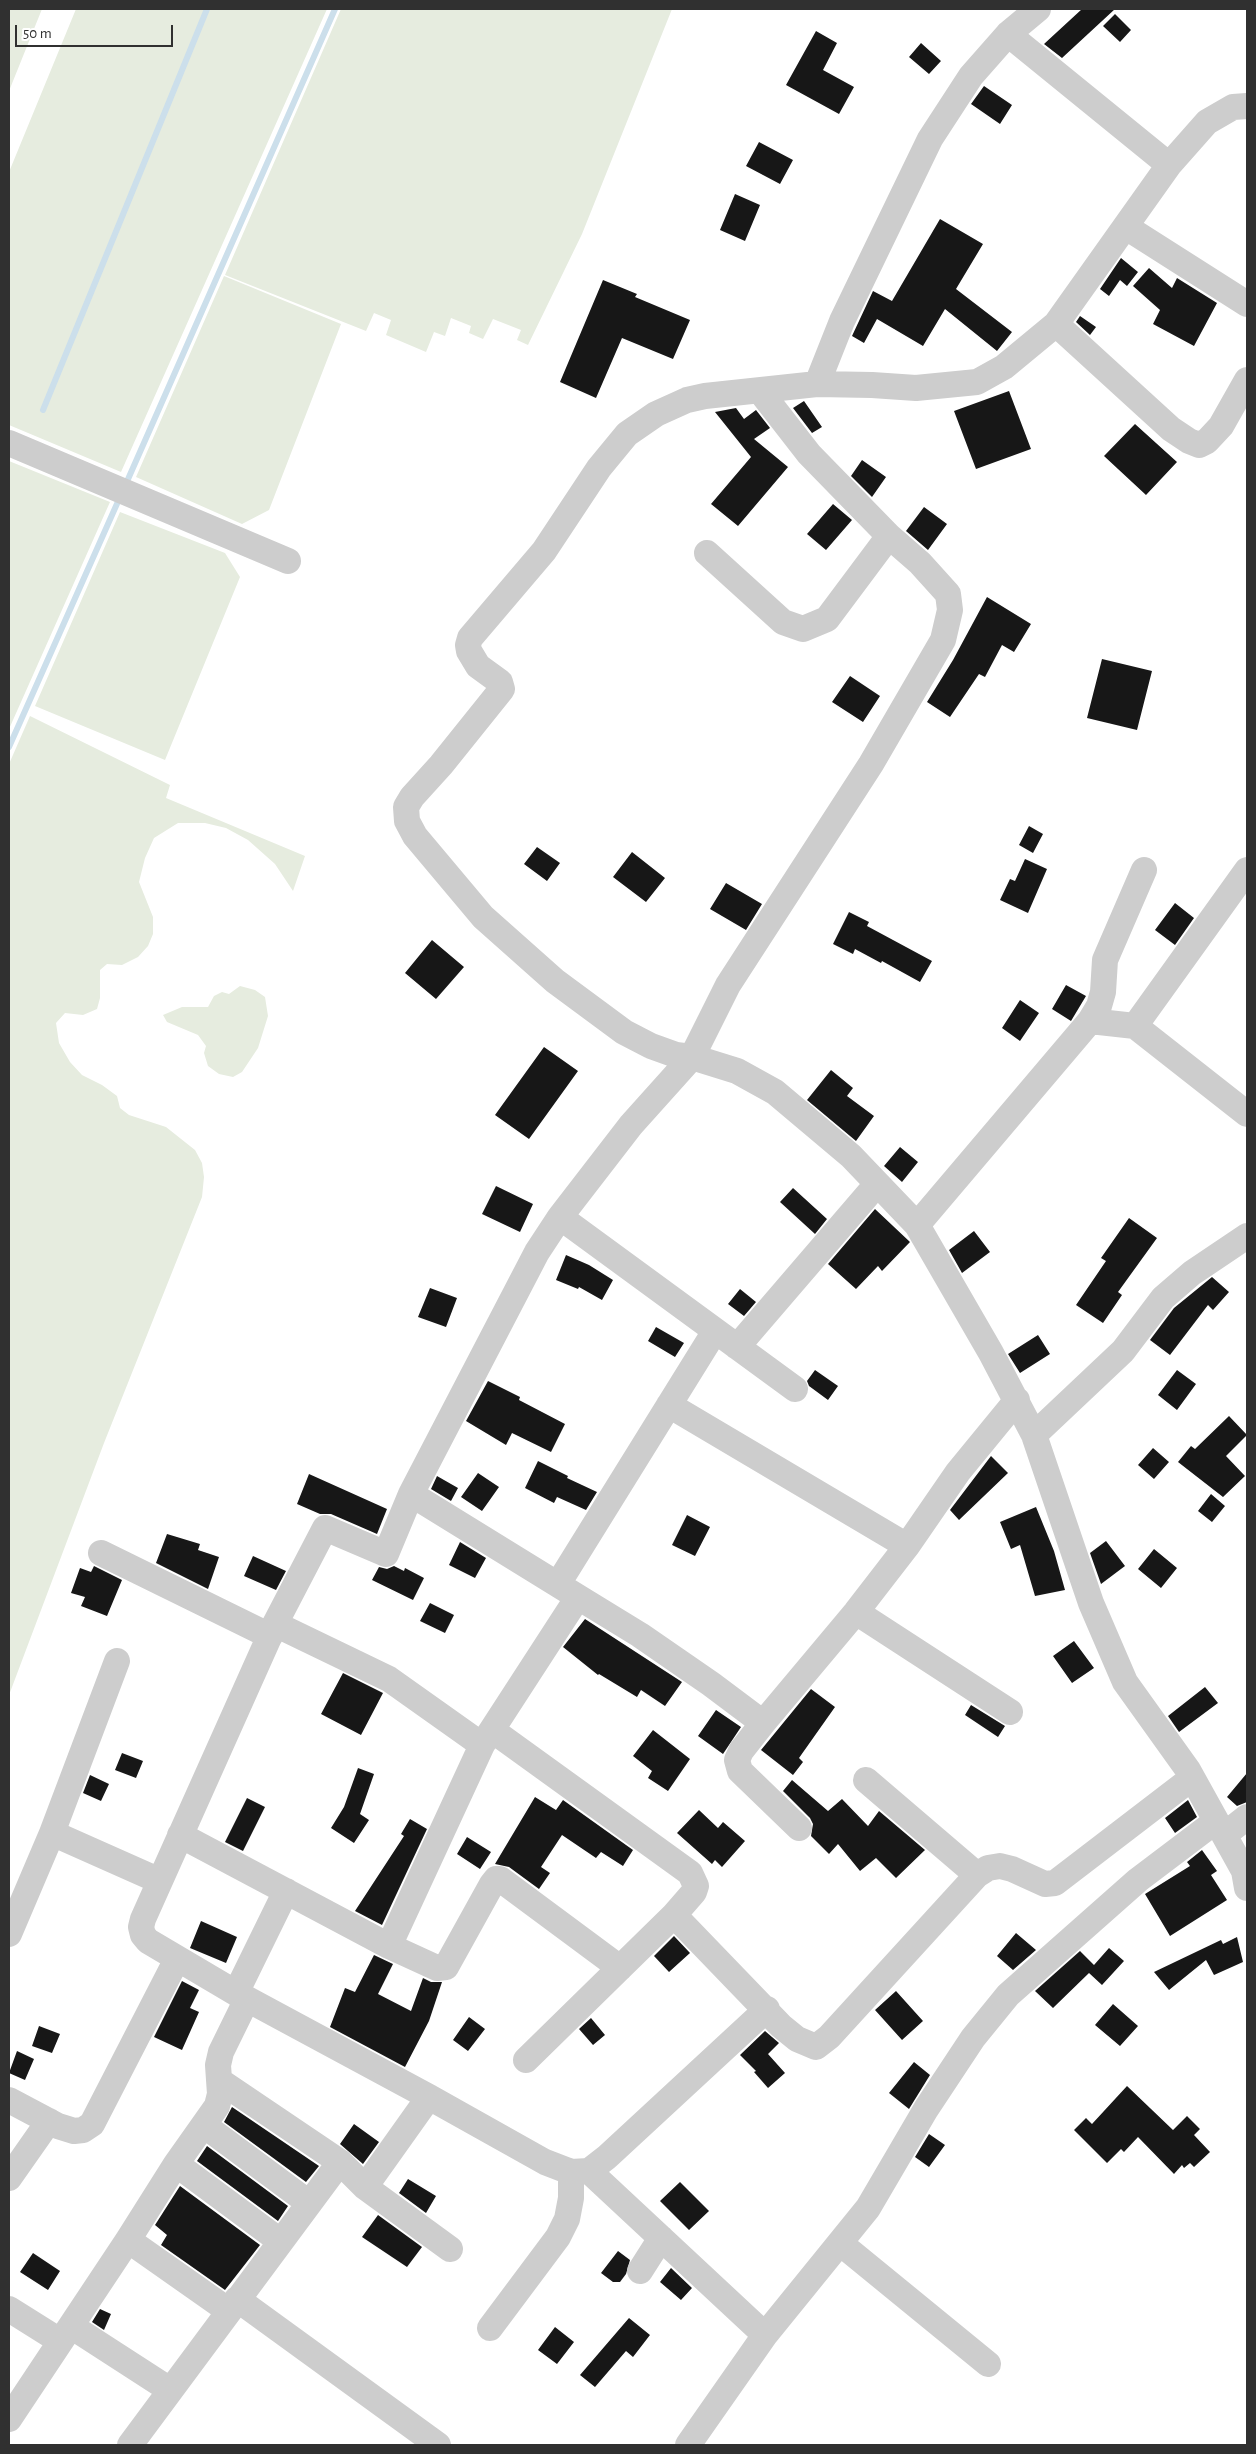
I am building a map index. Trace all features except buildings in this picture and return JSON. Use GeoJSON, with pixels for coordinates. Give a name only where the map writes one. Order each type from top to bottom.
{"type":"FeatureCollection","features":[{"type":"Feature","properties":{"kind":"street"},"geometry":{"type":"LineString","coordinates":[[817,384],[842,322],[930,140],[971,76],[1008,34],[1038,9]]}},
{"type":"Feature","properties":{"kind":"street"},"geometry":{"type":"LineString","coordinates":[[1008,34],[1169,165]]}},
{"type":"Feature","properties":{"kind":"street"},"geometry":{"type":"LineString","coordinates":[[1247,106],[1233,107],[1207,122],[1169,165],[1056,324],[1017,358],[977,382],[916,388],[817,384],[705,396],[687,400],[656,414],[628,434],[599,468],[544,551],[470,638],[469,650],[478,666],[495,678],[502,689],[441,765],[412,796],[406,807],[407,821],[415,836],[477,909],[555,981],[624,1032],[651,1046],[676,1055],[692,1057],[737,1071],[775,1092],[851,1156],[917,1225],[1017,1400],[1034,1435],[1091,1604],[1125,1682],[1192,1778],[1244,1870],[1247,1888]]}},
{"type":"Feature","properties":{"kind":"street"},"geometry":{"type":"LineString","coordinates":[[1126,227],[1247,304]]}},
{"type":"Feature","properties":{"kind":"street"},"geometry":{"type":"LineString","coordinates":[[1056,324],[1172,429],[1189,442],[1200,445],[1207,441],[1221,426],[1247,380]]}},
{"type":"Feature","properties":{"kind":"street"},"geometry":{"type":"LineString","coordinates":[[760,391],[809,454],[889,536],[920,563],[948,594],[950,610],[943,640],[871,764],[728,985],[692,1057],[631,1125],[560,1217],[537,1252],[411,1494],[386,1554],[325,1528],[272,1630],[141,1927],[143,1935],[148,1942],[242,1996],[545,2162],[580,2172],[661,2238],[765,2335]]}},
{"type":"Feature","properties":{"kind":"street"},"geometry":{"type":"LineString","coordinates":[[9,443],[288,561]]}},
{"type":"Feature","properties":{"kind":"street"},"geometry":{"type":"LineString","coordinates":[[707,552],[783,622],[803,629],[827,618],[889,536]]}},
{"type":"Feature","properties":{"kind":"street"},"geometry":{"type":"LineString","coordinates":[[917,1225],[1090,1021],[1099,1006],[1103,992],[1105,960],[1144,870]]}},
{"type":"Feature","properties":{"kind":"street"},"geometry":{"type":"LineString","coordinates":[[1135,1026],[1247,870]]}},
{"type":"Feature","properties":{"kind":"street"},"geometry":{"type":"LineString","coordinates":[[1090,1021],[1135,1026],[1247,1114]]}},
{"type":"Feature","properties":{"kind":"street"},"geometry":{"type":"LineString","coordinates":[[737,1346],[877,1184]]}},
{"type":"Feature","properties":{"kind":"street"},"geometry":{"type":"LineString","coordinates":[[560,1217],[795,1389]]}},
{"type":"Feature","properties":{"kind":"street"},"geometry":{"type":"LineString","coordinates":[[1034,1435],[1123,1351],[1163,1298],[1192,1273],[1247,1236]]}},
{"type":"Feature","properties":{"kind":"street"},"geometry":{"type":"LineString","coordinates":[[389,1946],[487,1737],[669,1405],[715,1331]]}},
{"type":"Feature","properties":{"kind":"street"},"geometry":{"type":"LineString","coordinates":[[799,1828],[740,1771],[737,1760],[741,1751],[856,1612],[907,1546],[958,1472],[1017,1400]]}},
{"type":"Feature","properties":{"kind":"street"},"geometry":{"type":"LineString","coordinates":[[669,1405],[907,1546]]}},
{"type":"Feature","properties":{"kind":"street"},"geometry":{"type":"LineString","coordinates":[[411,1494],[640,1635],[763,1723]]}},
{"type":"Feature","properties":{"kind":"street"},"geometry":{"type":"LineString","coordinates":[[101,1553],[272,1630],[389,1679],[487,1737],[690,1873],[696,1886],[694,1892],[674,1915],[526,2060]]}},
{"type":"Feature","properties":{"kind":"street"},"geometry":{"type":"LineString","coordinates":[[856,1612],[1010,1712]]}},
{"type":"Feature","properties":{"kind":"street"},"geometry":{"type":"LineString","coordinates":[[9,1934],[52,1833],[118,1661]]}},
{"type":"Feature","properties":{"kind":"street"},"geometry":{"type":"LineString","coordinates":[[674,1915],[767,2009],[781,2026],[797,2039],[816,2047],[821,2045],[977,1875],[988,1868],[1000,1866],[1044,1884],[1055,1883],[1192,1778]]}},
{"type":"Feature","properties":{"kind":"street"},"geometry":{"type":"LineString","coordinates":[[866,1780],[977,1875]]}},
{"type":"Feature","properties":{"kind":"street"},"geometry":{"type":"LineString","coordinates":[[688,2445],[765,2335],[868,2208],[926,2109],[973,2038],[1008,1995],[1138,1880],[1220,1828],[1247,1817]]}},
{"type":"Feature","properties":{"kind":"street"},"geometry":{"type":"LineString","coordinates":[[52,1833],[160,1881]]}},
{"type":"Feature","properties":{"kind":"street"},"geometry":{"type":"LineString","coordinates":[[180,1836],[389,1946],[437,1968],[444,1968],[496,1879],[500,1879],[620,1968]]}},
{"type":"Feature","properties":{"kind":"street"},"geometry":{"type":"LineString","coordinates":[[9,2419],[176,2164],[205,2126],[217,2106],[220,2094],[218,2065],[221,2052],[286,1891]]}},
{"type":"Feature","properties":{"kind":"street"},"geometry":{"type":"LineString","coordinates":[[9,2100],[49,2121],[74,2131],[83,2130],[92,2124],[177,1959]]}},
{"type":"Feature","properties":{"kind":"street"},"geometry":{"type":"LineString","coordinates":[[490,2328],[558,2237],[567,2219],[571,2198],[580,2172],[607,2157],[767,2009]]}},
{"type":"Feature","properties":{"kind":"street"},"geometry":{"type":"LineString","coordinates":[[220,2081],[340,2162],[365,2187],[450,2249]]}},
{"type":"Feature","properties":{"kind":"street"},"geometry":{"type":"LineString","coordinates":[[365,2187],[429,2097]]}},
{"type":"Feature","properties":{"kind":"street"},"geometry":{"type":"LineString","coordinates":[[9,2178],[49,2121]]}},
{"type":"Feature","properties":{"kind":"street"},"geometry":{"type":"LineString","coordinates":[[205,2126],[309,2203]]}},
{"type":"Feature","properties":{"kind":"street"},"geometry":{"type":"LineString","coordinates":[[130,2445],[340,2162]]}},
{"type":"Feature","properties":{"kind":"street"},"geometry":{"type":"LineString","coordinates":[[176,2164],[280,2241]]}},
{"type":"Feature","properties":{"kind":"street"},"geometry":{"type":"LineString","coordinates":[[640,2271],[661,2238]]}},
{"type":"Feature","properties":{"kind":"street"},"geometry":{"type":"LineString","coordinates":[[128,2240],[233,2305],[438,2445]]}},
{"type":"Feature","properties":{"kind":"street"},"geometry":{"type":"LineString","coordinates":[[840,2243],[988,2364]]}},
{"type":"Feature","properties":{"kind":"street"},"geometry":{"type":"LineString","coordinates":[[9,2309],[66,2334],[170,2390]]}},
{"type":"Feature","properties":{"kind":"shaded area"},"geometry":{"type":"Polygon","coordinates":[[[9,9],[42,9],[9,91],[9,9]]]}},
{"type":"Feature","properties":{"kind":"shaded area"},"geometry":{"type":"Polygon","coordinates":[[[76,9],[327,9],[121,472],[9,425],[9,172],[76,9]]]}},
{"type":"Feature","properties":{"kind":"shaded area"},"geometry":{"type":"Polygon","coordinates":[[[341,9],[672,9],[582,234],[528,345],[517,340],[521,330],[493,319],[483,339],[469,333],[471,326],[451,318],[445,336],[434,332],[426,352],[386,335],[391,320],[374,313],[366,331],[225,275],[341,9]]]}},
{"type":"Feature","properties":{"kind":"shaded area"},"geometry":{"type":"Polygon","coordinates":[[[224,276],[341,324],[269,510],[242,524],[136,477],[224,276]]]}},
{"type":"Feature","properties":{"kind":"shaded area"},"geometry":{"type":"Polygon","coordinates":[[[9,461],[110,502],[9,729],[9,461]]]}},
{"type":"Feature","properties":{"kind":"shaded area"},"geometry":{"type":"Polygon","coordinates":[[[120,512],[225,553],[240,577],[165,760],[35,706],[120,512]]]}},
{"type":"Feature","properties":{"kind":"shaded area"},"geometry":{"type":"Polygon","coordinates":[[[30,716],[170,785],[166,798],[305,856],[293,891],[275,864],[248,840],[226,828],[205,823],[178,823],[154,838],[145,858],[139,882],[153,917],[153,934],[148,946],[138,957],[122,965],[107,964],[100,970],[100,998],[97,1009],[83,1015],[65,1013],[56,1023],[59,1043],[70,1062],[82,1075],[102,1085],[117,1096],[120,1108],[129,1115],[166,1127],[195,1150],[202,1163],[204,1177],[202,1197],[104,1443],[9,1695],[9,764],[30,716]]]}},
{"type":"Feature","properties":{"kind":"shaded area"},"geometry":{"type":"Polygon","coordinates":[[[240,986],[255,990],[265,997],[268,1016],[258,1048],[242,1072],[233,1077],[219,1074],[208,1066],[204,1053],[206,1046],[198,1035],[167,1022],[163,1015],[182,1007],[208,1007],[214,996],[222,992],[229,994],[240,986]]]}},
{"type":"Feature","properties":{"kind":"waterway"},"geometry":{"type":"LineString","coordinates":[[43,410],[207,9]]}},
{"type":"Feature","properties":{"kind":"waterway"},"geometry":{"type":"LineString","coordinates":[[125,486],[335,9]]}},
{"type":"Feature","properties":{"kind":"waterway"},"geometry":{"type":"LineString","coordinates":[[9,747],[120,497]]}}]}
